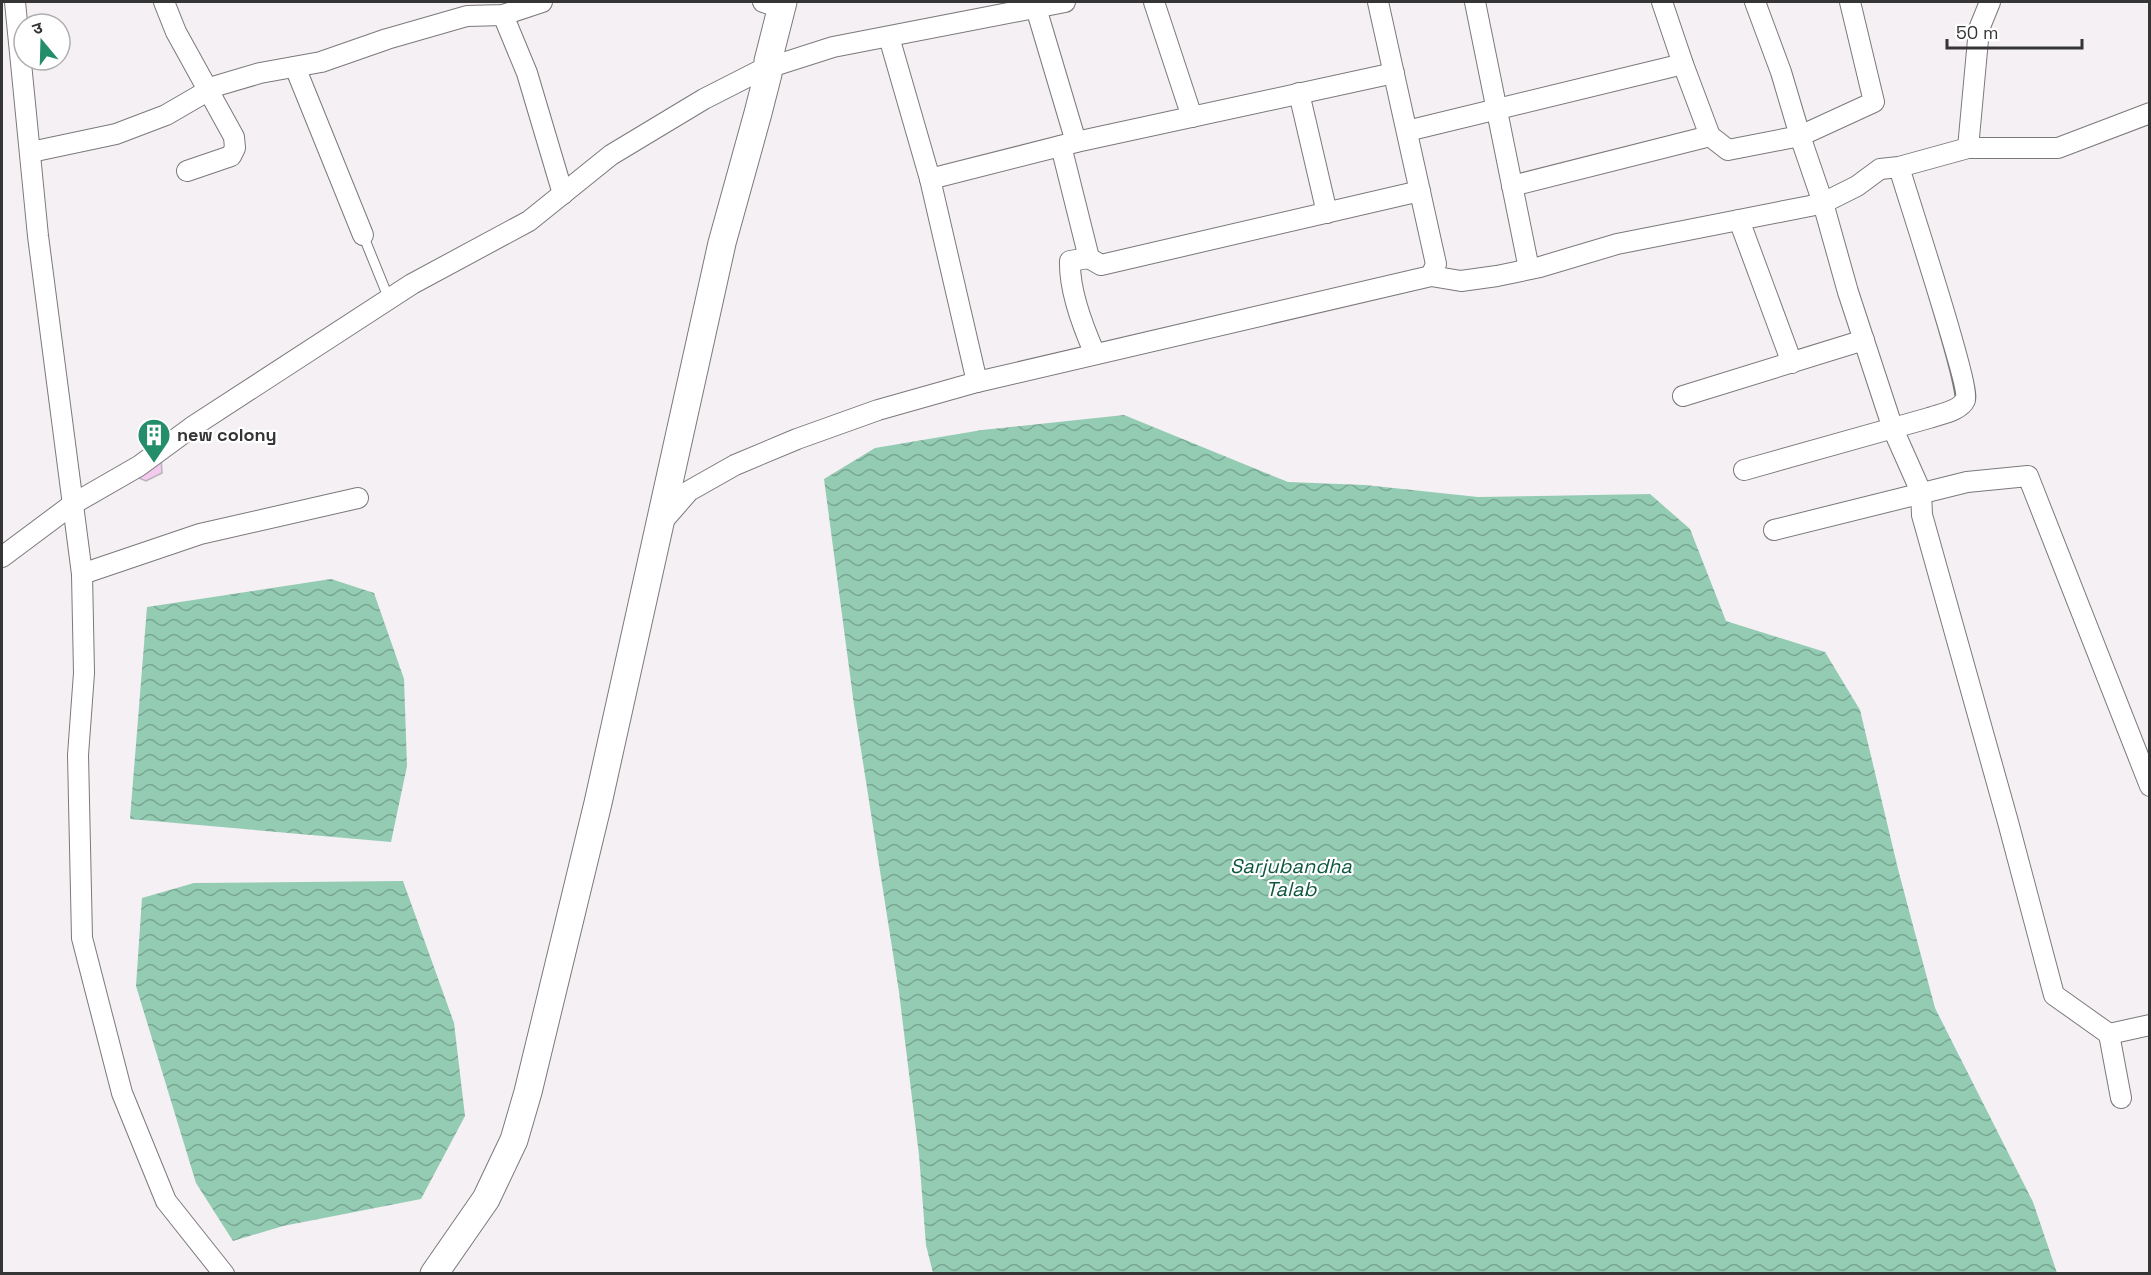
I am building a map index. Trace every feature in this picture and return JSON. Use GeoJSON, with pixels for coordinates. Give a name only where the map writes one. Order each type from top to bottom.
{"type":"FeatureCollection","features":[{"type":"Feature","properties":{"kind":"street"},"geometry":{"type":"LineString","coordinates":[[15,2],[39,236],[82,574],[84,673],[78,755],[82,938],[122,1093],[166,1201],[224,1274]]}},
{"type":"Feature","properties":{"kind":"street"},"geometry":{"type":"LineString","coordinates":[[164,2],[176,32],[234,137],[235,148],[231,156],[187,171]]}},
{"type":"Feature","properties":{"kind":"street"},"geometry":{"type":"LineString","coordinates":[[31,152],[116,134],[166,115],[216,86],[260,73],[321,62],[387,39],[467,16],[503,15],[542,2]]}},
{"type":"Feature","properties":{"kind":"street"},"geometry":{"type":"LineString","coordinates":[[1154,2],[1192,117]]}},
{"type":"Feature","properties":{"kind":"street"},"geometry":{"type":"LineString","coordinates":[[1378,2],[1436,264],[1431,276]]}},
{"type":"Feature","properties":{"kind":"street"},"geometry":{"type":"LineString","coordinates":[[1475,2],[1529,269]]}},
{"type":"Feature","properties":{"kind":"street"},"geometry":{"type":"LineString","coordinates":[[1662,2],[1710,136],[1728,150],[1800,136],[1874,102],[1850,2]]}},
{"type":"Feature","properties":{"kind":"street"},"geometry":{"type":"LineString","coordinates":[[1755,2],[1781,72],[1893,429],[1921,492],[1922,515],[2054,995],[2109,1034],[2121,1098]]}},
{"type":"Feature","properties":{"kind":"street"},"geometry":{"type":"LineString","coordinates":[[1968,148],[1979,29],[1990,2]]}},
{"type":"Feature","properties":{"kind":"street"},"geometry":{"type":"LineString","coordinates":[[434,1274],[486,1199],[514,1140],[528,1092],[598,803],[722,243],[758,113],[768,68],[776,4]]}},
{"type":"Feature","properties":{"kind":"street"},"geometry":{"type":"LineString","coordinates":[[2,557],[73,504],[139,466],[192,427],[412,284],[529,221],[610,155],[704,99],[768,68],[833,47],[1051,4],[1069,144],[1089,258]]}},
{"type":"Feature","properties":{"kind":"street"},"geometry":{"type":"LineString","coordinates":[[503,15],[527,73],[563,194]]}},
{"type":"Feature","properties":{"kind":"street"},"geometry":{"type":"LineString","coordinates":[[889,37],[930,179],[977,382]]}},
{"type":"Feature","properties":{"kind":"street"},"geometry":{"type":"LineString","coordinates":[[1407,131],[1683,64]]}},
{"type":"Feature","properties":{"kind":"street"},"geometry":{"type":"LineString","coordinates":[[295,67],[363,235]]}},
{"type":"Feature","properties":{"kind":"street"},"geometry":{"type":"LineString","coordinates":[[930,179],[1069,144],[1394,73]]}},
{"type":"Feature","properties":{"kind":"street"},"geometry":{"type":"LineString","coordinates":[[1299,93],[1327,213]]}},
{"type":"Feature","properties":{"kind":"street"},"geometry":{"type":"LineString","coordinates":[[658,525],[689,491],[735,465],[878,410],[977,382],[1431,276],[1461,281],[1529,269],[1617,244],[1823,203],[1857,186],[1880,169],[1899,167],[1968,148],[2058,148],[2150,113]]}},
{"type":"Feature","properties":{"kind":"street"},"geometry":{"type":"LineString","coordinates":[[1512,186],[1710,136]]}},
{"type":"Feature","properties":{"kind":"street"},"geometry":{"type":"LineString","coordinates":[[1744,470],[1893,429],[1953,410],[1964,403],[1966,397],[1959,360],[1899,167]]}},
{"type":"Feature","properties":{"kind":"street"},"geometry":{"type":"LineString","coordinates":[[1095,354],[1081,322],[1069,270],[1070,261],[1089,258],[1101,265],[1420,191]]}},
{"type":"Feature","properties":{"kind":"street"},"geometry":{"type":"LineString","coordinates":[[1739,220],[1792,363]]}},
{"type":"Feature","properties":{"kind":"street"},"geometry":{"type":"LineString","coordinates":[[1683,396],[1864,340]]}},
{"type":"Feature","properties":{"kind":"street"},"geometry":{"type":"LineString","coordinates":[[1774,530],[1967,482],[2028,476],[2150,786]]}},
{"type":"Feature","properties":{"kind":"street"},"geometry":{"type":"LineString","coordinates":[[82,574],[200,534],[358,498]]}},
{"type":"Feature","properties":{"kind":"street"},"geometry":{"type":"LineString","coordinates":[[2109,1034],[2150,1025]]}},
{"type":"Feature","properties":{"kind":"lane"},"geometry":{"type":"LineString","coordinates":[[363,235],[389,299]]}},
{"type":"Feature","properties":{"kind":"water","name":"Sarjubandha Talab"},"geometry":{"type":"Polygon","coordinates":[[[1124,415],[1288,482],[1365,485],[1478,497],[1650,494],[1690,529],[1726,621],[1825,652],[1860,710],[1899,873],[1935,1008],[2033,1202],[2057,1273],[933,1273],[926,1245],[919,1155],[899,992],[854,705],[824,479],[875,448],[982,430],[1124,415]]]}},
{"type":"Feature","properties":{"kind":"water"},"geometry":{"type":"Polygon","coordinates":[[[331,579],[374,593],[404,679],[407,766],[391,842],[130,819],[147,607],[331,579]]]}},
{"type":"Feature","properties":{"kind":"water"},"geometry":{"type":"Polygon","coordinates":[[[403,881],[454,1023],[465,1116],[421,1199],[283,1226],[233,1241],[196,1183],[136,986],[142,898],[194,883],[403,881]]]}},
{"type":"Feature","properties":{"kind":"building","name":"new colony"},"geometry":{"type":"Polygon","coordinates":[[[161,455],[162,473],[146,481],[129,474],[161,455]]]}},
{"type":"Feature","properties":{"kind":"place","name":"new colony"},"geometry":{"type":"Point","coordinates":[154,464]}}]}
